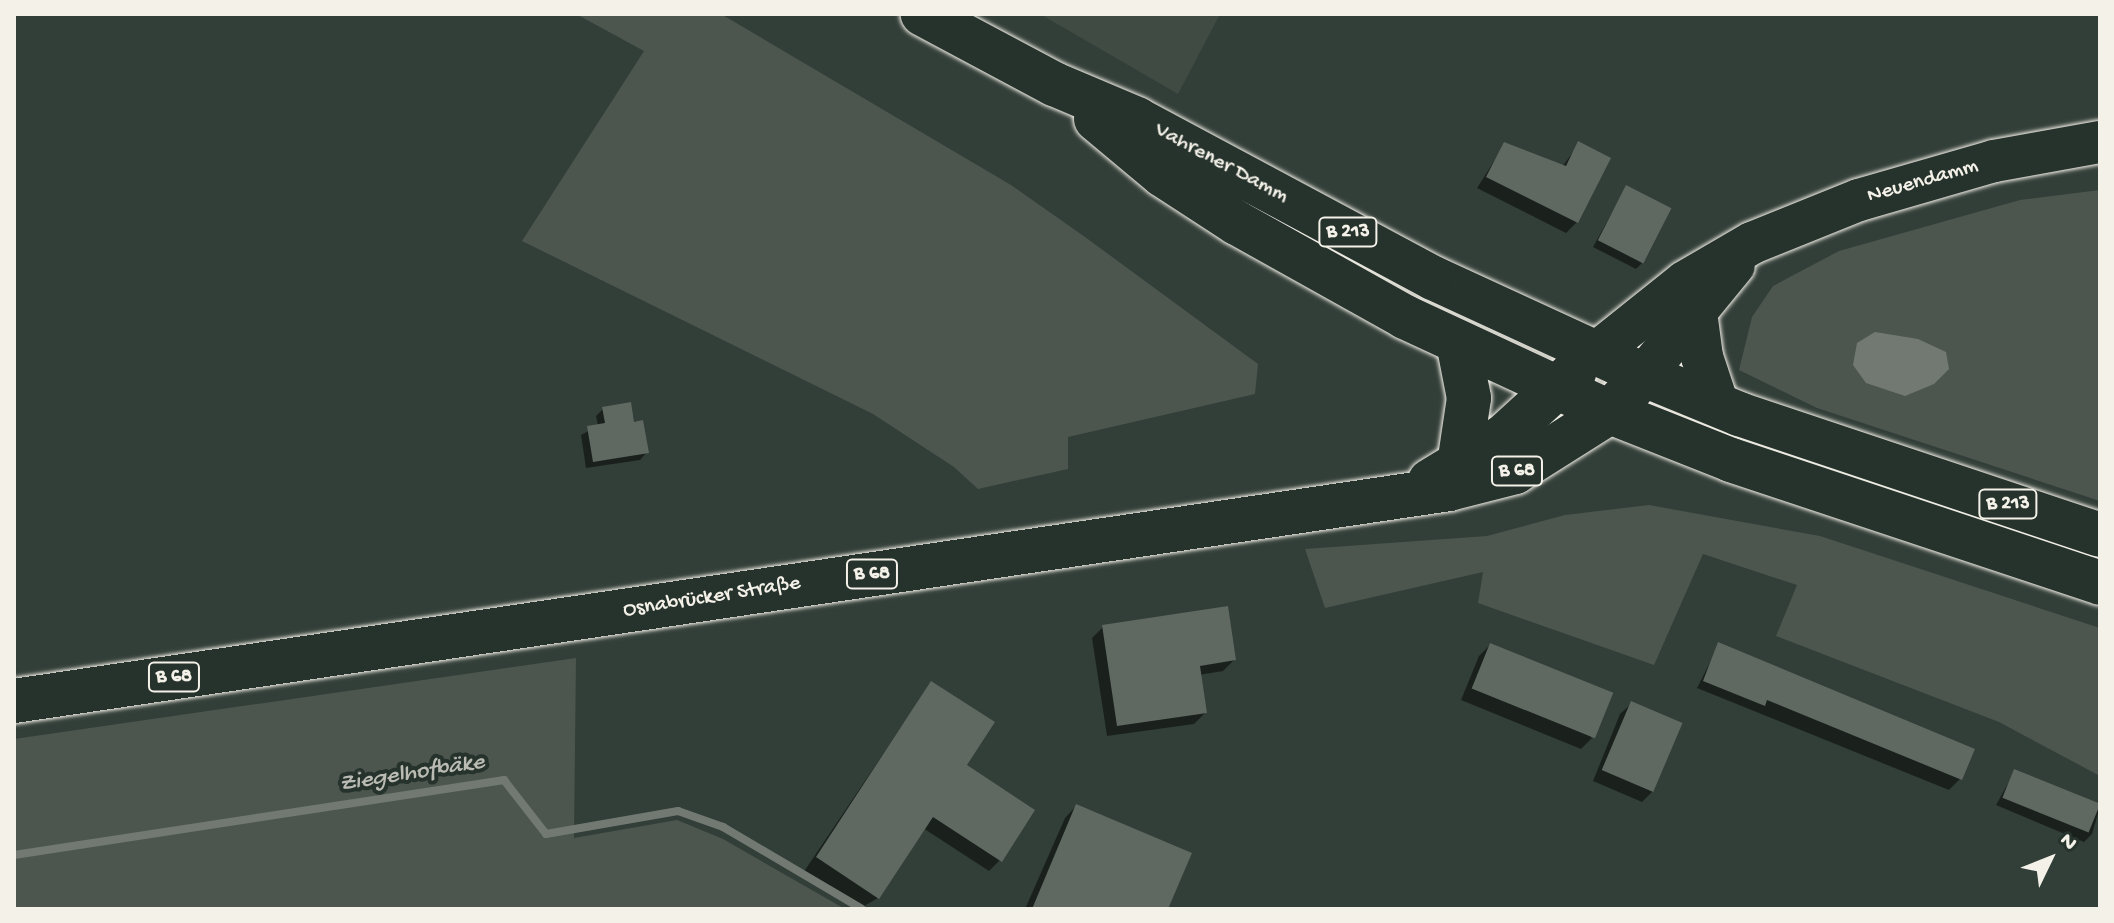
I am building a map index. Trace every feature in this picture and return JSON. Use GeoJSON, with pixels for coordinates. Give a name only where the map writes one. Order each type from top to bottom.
{"type":"FeatureCollection","features":[{"type":"Feature","properties":{"kind":"main road","name":"Vahrener Damm"},"geometry":{"type":"LineString","coordinates":[[923,14],[1054,84],[1137,119],[1433,278],[1644,375]]}},
{"type":"Feature","properties":{"kind":"main road","name":"Vahrener Damm"},"geometry":{"type":"LineString","coordinates":[[1054,84],[1163,175],[1237,223],[1458,342],[1554,389],[1610,412]]}},
{"type":"Feature","properties":{"kind":"main road","name":"B 68"},"geometry":{"type":"LineString","coordinates":[[1458,342],[1469,398],[1459,465]]}},
{"type":"Feature","properties":{"kind":"main road","name":"Osnabrücker Straße"},"geometry":{"type":"LineString","coordinates":[[1410,492],[1504,436],[1595,354]]}},
{"type":"Feature","properties":{"kind":"main road","name":"Osnabrücker Straße"},"geometry":{"type":"LineString","coordinates":[[14,701],[1410,492],[1449,489],[1515,472],[1610,412],[1644,375]]}},
{"type":"Feature","properties":{"kind":"main road","name":"B 213"},"geometry":{"type":"LineString","coordinates":[[1644,375],[1718,405],[2100,535]]}},
{"type":"Feature","properties":{"kind":"main road","name":"B 213"},"geometry":{"type":"LineString","coordinates":[[1610,412],[1731,460],[2100,583]]}},
{"type":"Feature","properties":{"kind":"street","name":"Neuendamm"},"geometry":{"type":"LineString","coordinates":[[1595,354],[1685,282],[1752,243],[1859,200],[1994,161],[2100,142]]}},
{"type":"Feature","properties":{"kind":"street","name":"Neuendamm"},"geometry":{"type":"LineString","coordinates":[[1644,375],[1752,243]]}},
{"type":"Feature","properties":{"kind":"street"},"geometry":{"type":"LineString","coordinates":[[1696,312],[1702,357],[1718,405]]}},
{"type":"Feature","properties":{"kind":"shaded area"},"geometry":{"type":"Polygon","coordinates":[[[576,14],[721,14],[1011,185],[1085,237],[1258,364],[1255,394],[1068,437],[1068,469],[978,489],[954,467],[873,414],[522,241],[644,51],[576,14]]]}},
{"type":"Feature","properties":{"kind":"shaded area"},"geometry":{"type":"Polygon","coordinates":[[[1040,14],[1220,14],[1178,94],[1040,14]]]}},
{"type":"Feature","properties":{"kind":"shaded area"},"geometry":{"type":"Polygon","coordinates":[[[2100,190],[2100,501],[1817,408],[1739,370],[1752,317],[1773,286],[1839,251],[2020,200],[2100,190]]]}},
{"type":"Feature","properties":{"kind":"shaded area"},"geometry":{"type":"Polygon","coordinates":[[[1875,332],[1918,339],[1946,352],[1949,369],[1934,384],[1905,396],[1866,383],[1853,365],[1857,343],[1875,332]]]}},
{"type":"Feature","properties":{"kind":"shaded area"},"geometry":{"type":"Polygon","coordinates":[[[1649,505],[1820,536],[2100,628],[2100,776],[1999,722],[1776,636],[1797,585],[1703,554],[1654,665],[1478,603],[1483,572],[1325,608],[1305,549],[1487,536],[1565,515],[1649,505]]]}},
{"type":"Feature","properties":{"kind":"shaded area"},"geometry":{"type":"Polygon","coordinates":[[[576,658],[574,838],[677,820],[723,839],[845,909],[14,909],[14,739],[576,658]]]}},
{"type":"Feature","properties":{"kind":"building"},"geometry":{"type":"Polygon","coordinates":[[[1578,141],[1611,158],[1578,223],[1486,177],[1504,142],[1566,166],[1578,141]]]}},
{"type":"Feature","properties":{"kind":"building"},"geometry":{"type":"Polygon","coordinates":[[[1626,185],[1671,208],[1643,263],[1598,240],[1626,185]]]}},
{"type":"Feature","properties":{"kind":"building"},"geometry":{"type":"Polygon","coordinates":[[[631,402],[634,422],[643,420],[649,453],[593,462],[587,426],[605,423],[602,407],[631,402]]]}},
{"type":"Feature","properties":{"kind":"building"},"geometry":{"type":"Polygon","coordinates":[[[1228,606],[1236,660],[1200,666],[1207,713],[1117,726],[1102,625],[1228,606]]]}},
{"type":"Feature","properties":{"kind":"building"},"geometry":{"type":"Polygon","coordinates":[[[1718,642],[1975,749],[1962,780],[1767,700],[1765,706],[1703,681],[1718,642]]]}},
{"type":"Feature","properties":{"kind":"building"},"geometry":{"type":"Polygon","coordinates":[[[1490,643],[1613,693],[1595,738],[1472,688],[1490,643]]]}},
{"type":"Feature","properties":{"kind":"building"},"geometry":{"type":"Polygon","coordinates":[[[931,681],[995,722],[967,765],[1035,810],[1002,862],[933,817],[879,899],[816,857],[931,681]]]}},
{"type":"Feature","properties":{"kind":"building"},"geometry":{"type":"Polygon","coordinates":[[[1631,701],[1683,723],[1653,792],[1602,770],[1631,701]]]}},
{"type":"Feature","properties":{"kind":"building"},"geometry":{"type":"Polygon","coordinates":[[[2014,769],[2100,804],[2089,833],[2002,798],[2014,769]]]}},
{"type":"Feature","properties":{"kind":"building"},"geometry":{"type":"Polygon","coordinates":[[[1076,804],[1192,853],[1168,909],[1032,909],[1076,804]]]}},
{"type":"Feature","properties":{"kind":"waterway","name":"Ziegelhofbäke"},"geometry":{"type":"LineString","coordinates":[[14,855],[504,780],[546,834],[678,811],[723,827],[862,909]]}}]}
